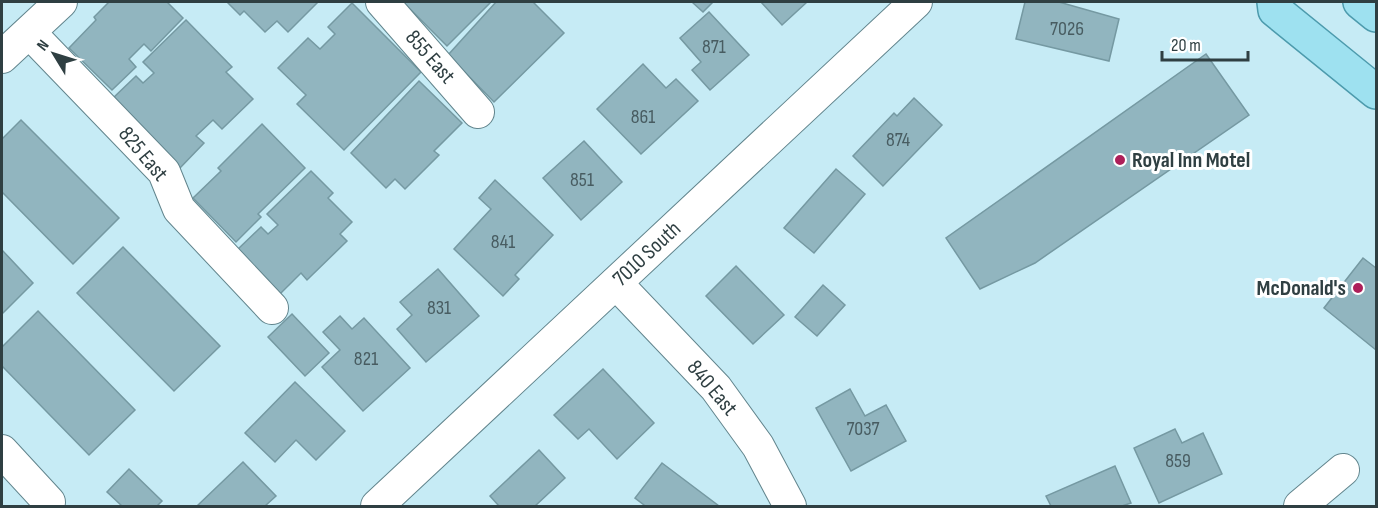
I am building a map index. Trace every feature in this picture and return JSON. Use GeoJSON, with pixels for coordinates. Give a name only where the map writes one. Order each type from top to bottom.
{"type":"FeatureCollection","features":[{"type":"Feature","properties":{"kind":"main road"},"geometry":{"type":"LineString","coordinates":[[1274,2],[1275,10],[1377,92]]}},
{"type":"Feature","properties":{"kind":"main road"},"geometry":{"type":"LineString","coordinates":[[1360,2],[1377,15]]}},
{"type":"Feature","properties":{"kind":"street"},"geometry":{"type":"LineString","coordinates":[[11,45],[61,2]]}},
{"type":"Feature","properties":{"kind":"street","name":"855 East"},"geometry":{"type":"LineString","coordinates":[[381,2],[478,112]]}},
{"type":"Feature","properties":{"kind":"street","name":"7010 South"},"geometry":{"type":"LineString","coordinates":[[376,507],[916,2]]}},
{"type":"Feature","properties":{"kind":"street","name":"825 East"},"geometry":{"type":"LineString","coordinates":[[11,45],[164,172],[179,209],[272,308]]}},
{"type":"Feature","properties":{"kind":"street","name":"840 East"},"geometry":{"type":"LineString","coordinates":[[616,283],[716,388],[758,446],[790,507]]}},
{"type":"Feature","properties":{"kind":"street"},"geometry":{"type":"LineString","coordinates":[[2,451],[49,502]]}},
{"type":"Feature","properties":{"kind":"street"},"geometry":{"type":"LineString","coordinates":[[1300,507],[1343,471]]}},
{"type":"Feature","properties":{"kind":"building"},"geometry":{"type":"Polygon","coordinates":[[[109,2],[167,2],[183,18],[151,51],[144,44],[129,59],[136,67],[112,90],[69,48],[96,20],[94,17],[109,2]]]}},
{"type":"Feature","properties":{"kind":"building"},"geometry":{"type":"Polygon","coordinates":[[[227,2],[318,2],[288,32],[277,21],[265,32],[244,11],[240,15],[227,2]]]}},
{"type":"Feature","properties":{"kind":"building"},"geometry":{"type":"Polygon","coordinates":[[[491,2],[447,46],[404,3],[491,2]]]}},
{"type":"Feature","properties":{"kind":"building"},"geometry":{"type":"Polygon","coordinates":[[[496,2],[533,2],[564,33],[494,102],[448,55],[496,2]]]}},
{"type":"Feature","properties":{"kind":"building"},"geometry":{"type":"Polygon","coordinates":[[[692,2],[713,2],[703,12],[692,2]]]}},
{"type":"Feature","properties":{"kind":"building"},"geometry":{"type":"Polygon","coordinates":[[[761,2],[807,2],[782,25],[761,2]]]}},
{"type":"Feature","properties":{"kind":"building"},"geometry":{"type":"Polygon","coordinates":[[[1025,2],[1059,2],[1119,19],[1109,61],[1016,39],[1025,2]]]}},
{"type":"Feature","properties":{"kind":"building"},"geometry":{"type":"Polygon","coordinates":[[[352,3],[421,72],[344,150],[297,104],[306,95],[278,68],[308,38],[320,49],[335,34],[328,27],[352,3]]]}},
{"type":"Feature","properties":{"kind":"building"},"geometry":{"type":"Polygon","coordinates":[[[709,12],[749,55],[710,90],[692,70],[701,62],[680,38],[709,12]]]}},
{"type":"Feature","properties":{"kind":"building"},"geometry":{"type":"Polygon","coordinates":[[[186,20],[232,67],[226,72],[253,99],[222,129],[213,120],[196,136],[204,143],[180,168],[112,99],[136,76],[143,83],[154,73],[143,62],[186,20]]]}},
{"type":"Feature","properties":{"kind":"building","name":"Royal Inn Motel"},"geometry":{"type":"Polygon","coordinates":[[[1206,54],[1249,115],[1035,263],[980,289],[946,238],[1206,54]]]}},
{"type":"Feature","properties":{"kind":"building"},"geometry":{"type":"Polygon","coordinates":[[[643,64],[666,88],[676,79],[698,101],[641,154],[597,109],[643,64]]]}},
{"type":"Feature","properties":{"kind":"building"},"geometry":{"type":"Polygon","coordinates":[[[419,81],[462,123],[434,151],[439,155],[405,189],[395,179],[386,188],[351,153],[419,81]]]}},
{"type":"Feature","properties":{"kind":"building"},"geometry":{"type":"Polygon","coordinates":[[[914,98],[942,125],[883,186],[853,156],[894,113],[897,116],[914,98]]]}},
{"type":"Feature","properties":{"kind":"building"},"geometry":{"type":"Polygon","coordinates":[[[21,120],[119,218],[73,264],[2,192],[2,139],[21,120]]]}},
{"type":"Feature","properties":{"kind":"building"},"geometry":{"type":"Polygon","coordinates":[[[262,124],[305,168],[258,214],[261,217],[236,242],[193,198],[221,171],[218,168],[262,124]]]}},
{"type":"Feature","properties":{"kind":"building"},"geometry":{"type":"Polygon","coordinates":[[[584,141],[622,182],[581,220],[543,178],[584,141]]]}},
{"type":"Feature","properties":{"kind":"building"},"geometry":{"type":"Polygon","coordinates":[[[836,169],[865,194],[814,253],[784,228],[836,169]]]}},
{"type":"Feature","properties":{"kind":"building"},"geometry":{"type":"Polygon","coordinates":[[[311,171],[333,193],[328,198],[352,222],[340,234],[347,241],[307,280],[301,273],[280,294],[237,250],[261,227],[268,234],[278,225],[267,214],[311,171]]]}},
{"type":"Feature","properties":{"kind":"building"},"geometry":{"type":"Polygon","coordinates":[[[495,180],[553,235],[515,275],[519,279],[503,296],[454,249],[491,209],[479,198],[495,180]]]}},
{"type":"Feature","properties":{"kind":"building"},"geometry":{"type":"Polygon","coordinates":[[[123,247],[220,346],[174,391],[77,293],[123,247]]]}},
{"type":"Feature","properties":{"kind":"building"},"geometry":{"type":"Polygon","coordinates":[[[2,250],[33,283],[2,314],[2,250]]]}},
{"type":"Feature","properties":{"kind":"building","name":"McDonald's"},"geometry":{"type":"Polygon","coordinates":[[[1363,258],[1376,268],[1376,350],[1324,308],[1363,258]]]}},
{"type":"Feature","properties":{"kind":"building"},"geometry":{"type":"Polygon","coordinates":[[[736,266],[784,315],[753,344],[706,296],[736,266]]]}},
{"type":"Feature","properties":{"kind":"building"},"geometry":{"type":"Polygon","coordinates":[[[438,269],[479,316],[426,362],[397,329],[412,315],[400,302],[438,269]]]}},
{"type":"Feature","properties":{"kind":"building"},"geometry":{"type":"Polygon","coordinates":[[[823,285],[845,305],[817,336],[795,317],[823,285]]]}},
{"type":"Feature","properties":{"kind":"building"},"geometry":{"type":"Polygon","coordinates":[[[38,311],[135,410],[89,455],[2,366],[2,347],[38,311]]]}},
{"type":"Feature","properties":{"kind":"building"},"geometry":{"type":"Polygon","coordinates":[[[292,314],[329,353],[305,376],[268,337],[292,314]]]}},
{"type":"Feature","properties":{"kind":"building"},"geometry":{"type":"Polygon","coordinates":[[[340,316],[352,329],[364,318],[410,368],[363,411],[322,367],[340,350],[323,332],[340,316]]]}},
{"type":"Feature","properties":{"kind":"building"},"geometry":{"type":"Polygon","coordinates":[[[603,369],[654,423],[617,459],[589,429],[578,439],[554,415],[603,369]]]}},
{"type":"Feature","properties":{"kind":"building"},"geometry":{"type":"Polygon","coordinates":[[[295,382],[345,431],[316,460],[296,440],[275,462],[245,433],[295,382]]]}},
{"type":"Feature","properties":{"kind":"building"},"geometry":{"type":"Polygon","coordinates":[[[850,389],[865,416],[886,405],[906,441],[851,471],[816,408],[850,389]]]}},
{"type":"Feature","properties":{"kind":"building"},"geometry":{"type":"Polygon","coordinates":[[[1175,429],[1182,443],[1203,433],[1222,474],[1159,503],[1134,448],[1175,429]]]}},
{"type":"Feature","properties":{"kind":"building"},"geometry":{"type":"Polygon","coordinates":[[[539,450],[565,478],[535,506],[499,506],[490,496],[539,450]]]}},
{"type":"Feature","properties":{"kind":"building"},"geometry":{"type":"Polygon","coordinates":[[[243,462],[276,496],[265,506],[197,506],[243,462]]]}},
{"type":"Feature","properties":{"kind":"building"},"geometry":{"type":"Polygon","coordinates":[[[662,463],[719,506],[643,506],[635,498],[662,463]]]}},
{"type":"Feature","properties":{"kind":"building"},"geometry":{"type":"Polygon","coordinates":[[[1115,466],[1131,503],[1122,506],[1051,506],[1046,496],[1115,466]]]}},
{"type":"Feature","properties":{"kind":"building"},"geometry":{"type":"Polygon","coordinates":[[[129,469],[162,501],[157,506],[122,506],[107,492],[129,469]]]}},
{"type":"Feature","properties":{"kind":"place","name":"Royal Inn Motel"},"geometry":{"type":"Point","coordinates":[1120,160]}},
{"type":"Feature","properties":{"kind":"place","name":"McDonald's"},"geometry":{"type":"Point","coordinates":[1358,288]}}]}
